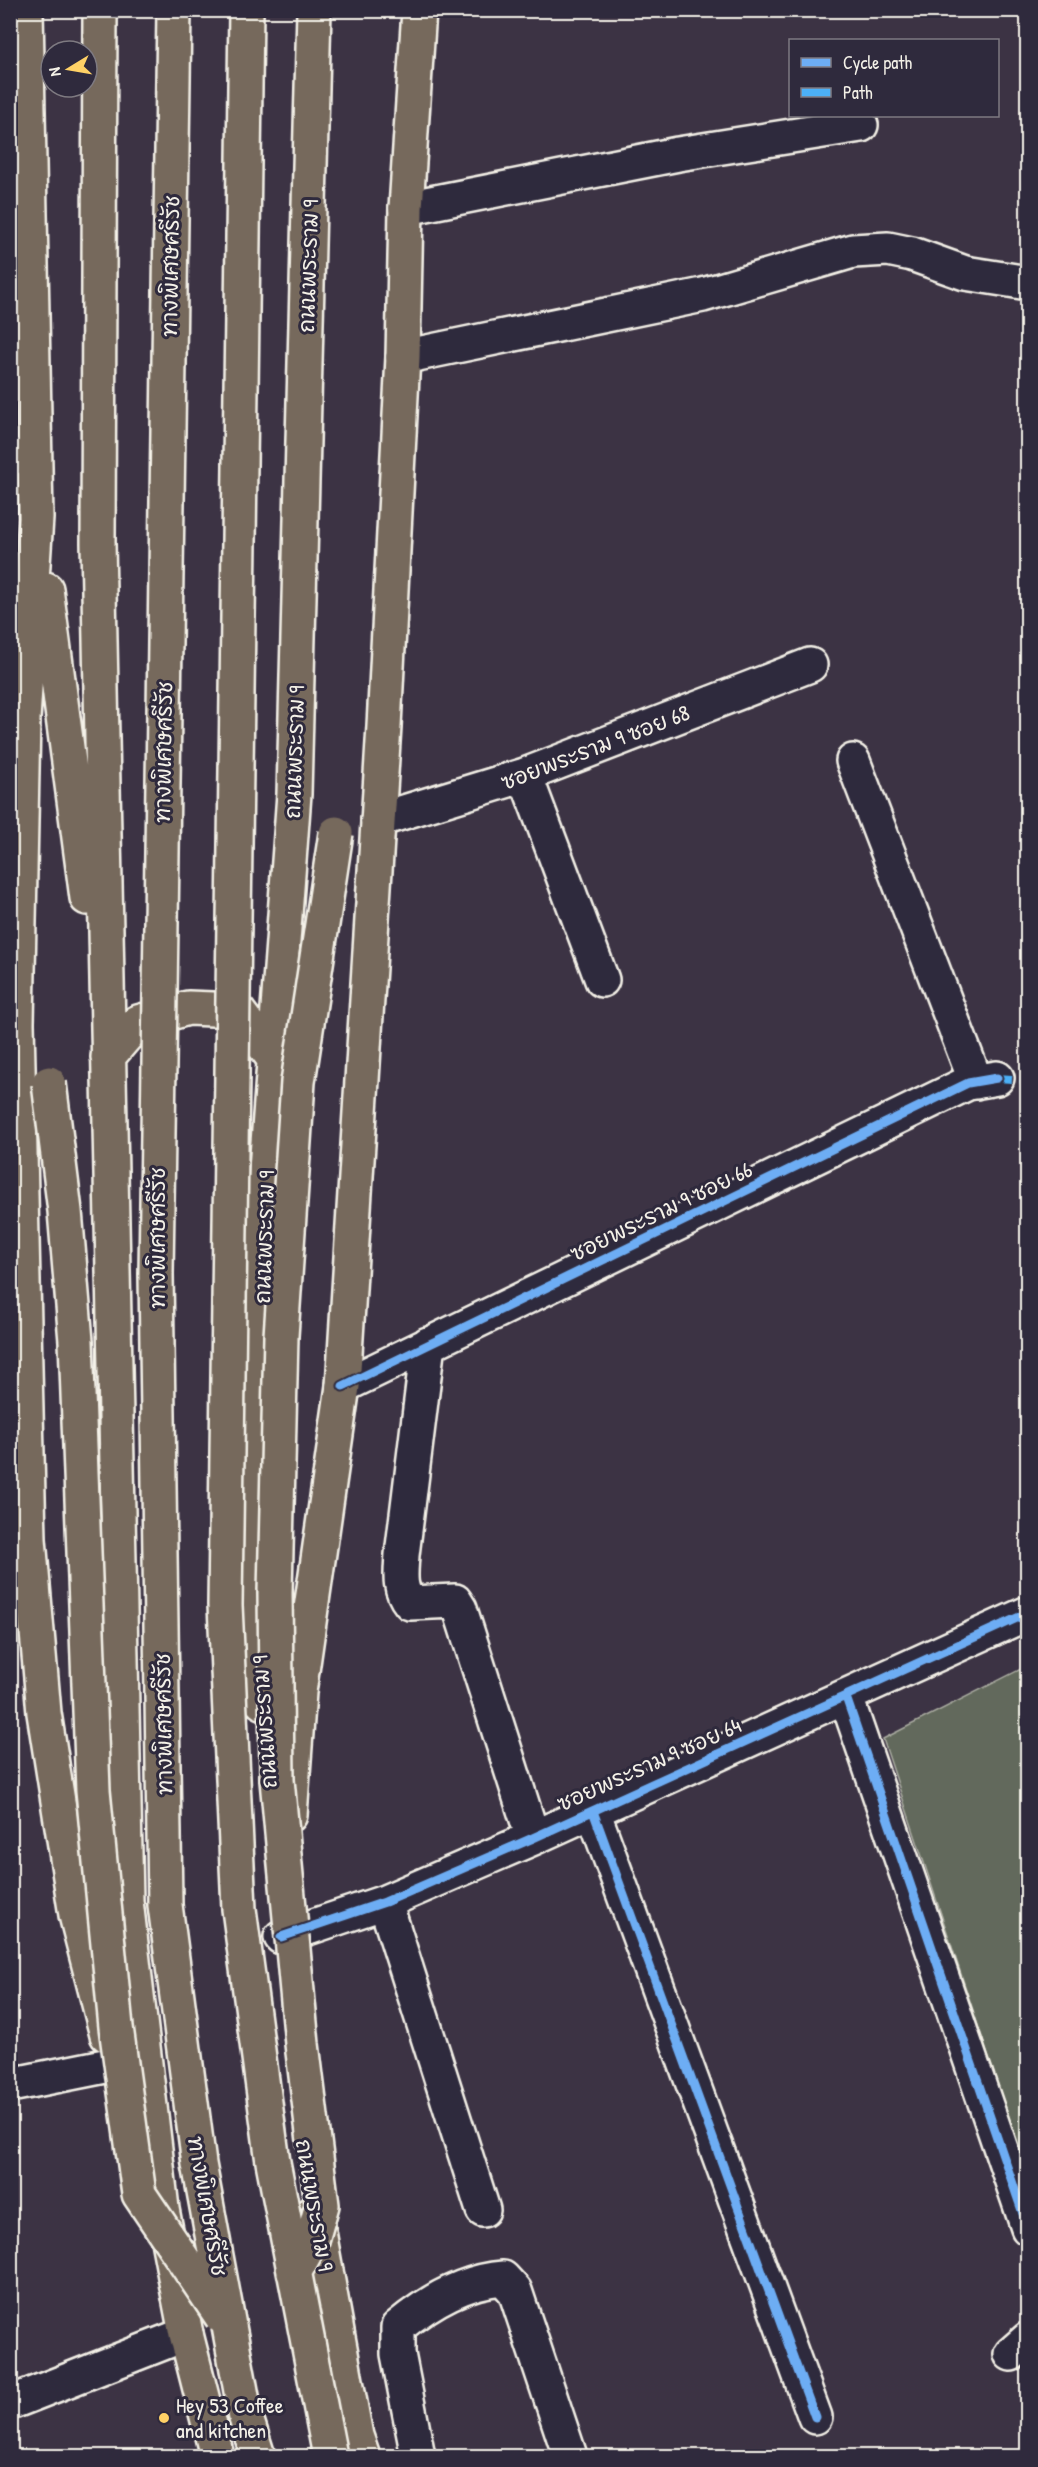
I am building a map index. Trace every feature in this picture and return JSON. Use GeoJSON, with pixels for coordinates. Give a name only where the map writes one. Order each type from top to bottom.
{"type":"FeatureCollection","features":[{"type":"Feature","properties":{"kind":"main road"},"geometry":{"type":"LineString","coordinates":[[26,10],[22,455],[36,518],[108,1057]]}},
{"type":"Feature","properties":{"kind":"main road"},"geometry":{"type":"LineString","coordinates":[[100,10],[98,543],[126,1901],[162,2209],[186,2334],[217,2457]]}},
{"type":"Feature","properties":{"kind":"main road","name":"ทางพิเศษศรีรัช"},"geometry":{"type":"LineString","coordinates":[[174,10],[156,1274],[165,1905],[199,2164],[246,2418],[258,2457]]}},
{"type":"Feature","properties":{"kind":"main road"},"geometry":{"type":"LineString","coordinates":[[246,10],[225,1605],[239,1909],[273,2162],[330,2457]]}},
{"type":"Feature","properties":{"kind":"main road","name":"ถนนพระราม 9"},"geometry":{"type":"LineString","coordinates":[[314,10],[294,794],[263,1210],[255,1600],[280,1943],[305,2157],[356,2436],[363,2457]]}},
{"type":"Feature","properties":{"kind":"main road"},"geometry":{"type":"LineString","coordinates":[[280,1943],[299,1692],[343,1386],[378,820],[403,357],[405,208],[419,10]]}},
{"type":"Feature","properties":{"kind":"main road"},"geometry":{"type":"LineString","coordinates":[[36,518],[17,721],[14,1024],[15,1544],[76,1915],[115,2064],[162,2209]]}},
{"type":"Feature","properties":{"kind":"main road"},"geometry":{"type":"LineString","coordinates":[[294,2273],[312,2240],[322,2205],[302,2044],[278,1780],[275,1593],[281,1336],[298,1082],[336,833]]}},
{"type":"Feature","properties":{"kind":"main road"},"geometry":{"type":"LineString","coordinates":[[108,1057],[138,1022],[188,1008],[237,1010],[274,1059]]}},
{"type":"Feature","properties":{"kind":"main road"},"geometry":{"type":"LineString","coordinates":[[49,1083],[65,1211],[76,1341],[93,1790],[116,2027],[139,2194],[230,2329]]}},
{"type":"Feature","properties":{"kind":"street"},"geometry":{"type":"LineString","coordinates":[[405,208],[678,154],[861,125]]}},
{"type":"Feature","properties":{"kind":"street"},"geometry":{"type":"LineString","coordinates":[[403,357],[703,295],[853,251],[888,249],[912,254],[965,273],[1028,283]]}},
{"type":"Feature","properties":{"kind":"street","name":"ซอยพระราม 9 ซอย 68"},"geometry":{"type":"LineString","coordinates":[[378,820],[525,775],[810,665]]}},
{"type":"Feature","properties":{"kind":"street","name":"ซอยพระราม 9 ซอย 66"},"geometry":{"type":"LineString","coordinates":[[343,1386],[968,1083],[987,1080],[853,761]]}},
{"type":"Feature","properties":{"kind":"street"},"geometry":{"type":"LineString","coordinates":[[525,775],[602,980]]}},
{"type":"Feature","properties":{"kind":"street"},"geometry":{"type":"LineString","coordinates":[[428,1344],[400,1581],[403,1594],[410,1603],[455,1601],[460,1609],[533,1838]]}},
{"type":"Feature","properties":{"kind":"street","name":"ซอยพระราม 9 ซอย 64"},"geometry":{"type":"LineString","coordinates":[[280,1943],[385,1902],[533,1838],[1028,1613]]}},
{"type":"Feature","properties":{"kind":"street"},"geometry":{"type":"LineString","coordinates":[[846,1697],[1028,2228]]}},
{"type":"Feature","properties":{"kind":"street"},"geometry":{"type":"LineString","coordinates":[[593,1810],[815,2417]]}},
{"type":"Feature","properties":{"kind":"street"},"geometry":{"type":"LineString","coordinates":[[385,1902],[483,2210]]}},
{"type":"Feature","properties":{"kind":"street"},"geometry":{"type":"LineString","coordinates":[[10,2085],[115,2064]]}},
{"type":"Feature","properties":{"kind":"street"},"geometry":{"type":"LineString","coordinates":[[418,2457],[398,2354],[398,2327],[419,2310],[460,2288],[487,2279],[503,2278],[514,2291],[570,2457]]}},
{"type":"Feature","properties":{"kind":"street"},"geometry":{"type":"LineString","coordinates":[[10,2403],[186,2334]]}},
{"type":"Feature","properties":{"kind":"green space"},"geometry":{"type":"Polygon","coordinates":[[[1027,1666],[1027,2173],[883,1739],[1027,1666]]]}},
{"type":"Feature","properties":{"kind":"marked path"},"geometry":{"type":"LineString","coordinates":[[997,1078],[1028,1080]]}},
{"type":"Feature","properties":{"kind":"cycle path"},"geometry":{"type":"LineString","coordinates":[[343,1386],[968,1083],[997,1078]]}},
{"type":"Feature","properties":{"kind":"cycle path"},"geometry":{"type":"LineString","coordinates":[[281,1937],[385,1902],[533,1838],[1028,1613]]}},
{"type":"Feature","properties":{"kind":"cycle path"},"geometry":{"type":"LineString","coordinates":[[846,1697],[1028,2228]]}},
{"type":"Feature","properties":{"kind":"cycle path"},"geometry":{"type":"LineString","coordinates":[[593,1811],[815,2417]]}},
{"type":"Feature","properties":{"kind":"place","name":"Hey 53 Coffee and kitchen"},"geometry":{"type":"Point","coordinates":[164,2418]}}]}
